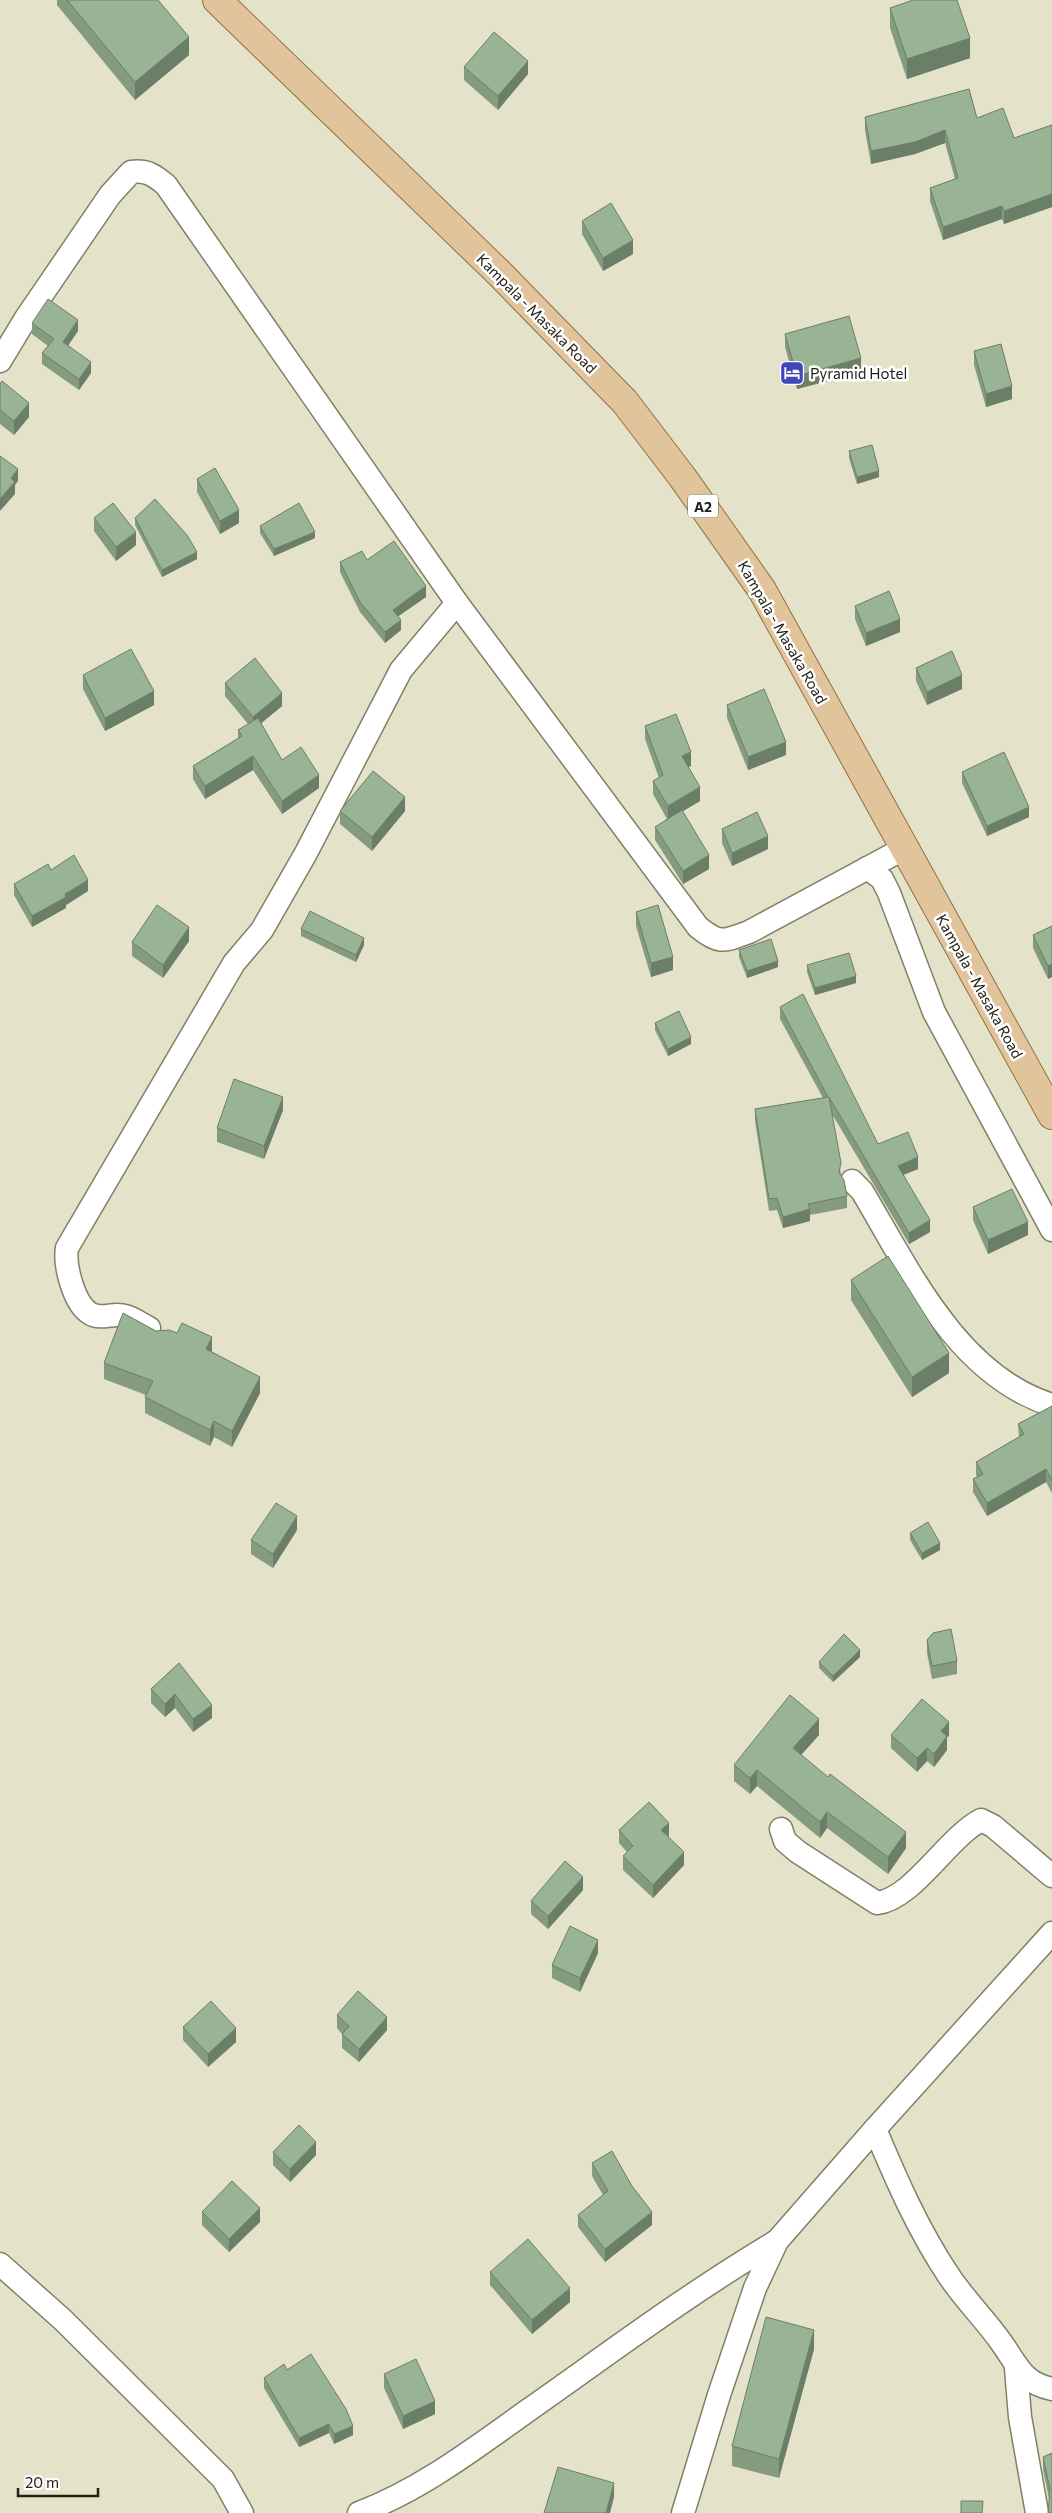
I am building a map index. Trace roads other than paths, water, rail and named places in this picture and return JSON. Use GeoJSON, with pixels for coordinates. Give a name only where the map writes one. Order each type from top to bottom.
{"type":"FeatureCollection","features":[{"type":"Feature","properties":{"kind":"main road","name":"Kampala - Masaka Road"},"geometry":{"type":"LineString","coordinates":[[217,0],[500,274],[625,402],[683,478],[762,590],[903,849],[1052,1115]]}},
{"type":"Feature","properties":{"kind":"street"},"geometry":{"type":"LineString","coordinates":[[0,361],[26,318],[110,195],[131,172],[142,171],[151,173],[166,185],[218,256],[457,603],[698,927],[710,937],[723,941],[749,932],[903,849]]}},
{"type":"Feature","properties":{"kind":"street"},"geometry":{"type":"LineString","coordinates":[[162,1335],[124,1315],[98,1317],[90,1314],[81,1306],[66,1267],[67,1248],[234,963],[262,930],[306,853],[401,670],[457,603]]}},
{"type":"Feature","properties":{"kind":"street"},"geometry":{"type":"LineString","coordinates":[[867,868],[882,879],[934,1012],[1052,1230]]}},
{"type":"Feature","properties":{"kind":"street"},"geometry":{"type":"LineString","coordinates":[[852,1181],[862,1191],[921,1293],[979,1363],[1031,1398],[1052,1405]]}},
{"type":"Feature","properties":{"kind":"street"},"geometry":{"type":"LineString","coordinates":[[781,1829],[785,1841],[798,1852],[877,1903],[889,1902],[904,1890],[969,1826],[981,1820],[993,1826],[1052,1876]]}},
{"type":"Feature","properties":{"kind":"street"},"geometry":{"type":"LineString","coordinates":[[683,2513],[719,2395],[755,2288],[777,2241],[1052,1933]]}},
{"type":"Feature","properties":{"kind":"street"},"geometry":{"type":"LineString","coordinates":[[875,2129],[919,2226],[949,2276],[1002,2343],[1016,2368],[1036,2384],[1052,2389]]}},
{"type":"Feature","properties":{"kind":"street"},"geometry":{"type":"LineString","coordinates":[[359,2513],[386,2503],[448,2467],[719,2275],[777,2241]]}},
{"type":"Feature","properties":{"kind":"street"},"geometry":{"type":"LineString","coordinates":[[0,2264],[63,2320],[223,2479],[242,2513]]}},
{"type":"Feature","properties":{"kind":"street"},"geometry":{"type":"LineString","coordinates":[[1016,2368],[1020,2417],[1037,2513]]}},
{"type":"Feature","properties":{"kind":"place","name":"Pyramid Hotel"},"geometry":{"type":"Point","coordinates":[792,373]}}]}
